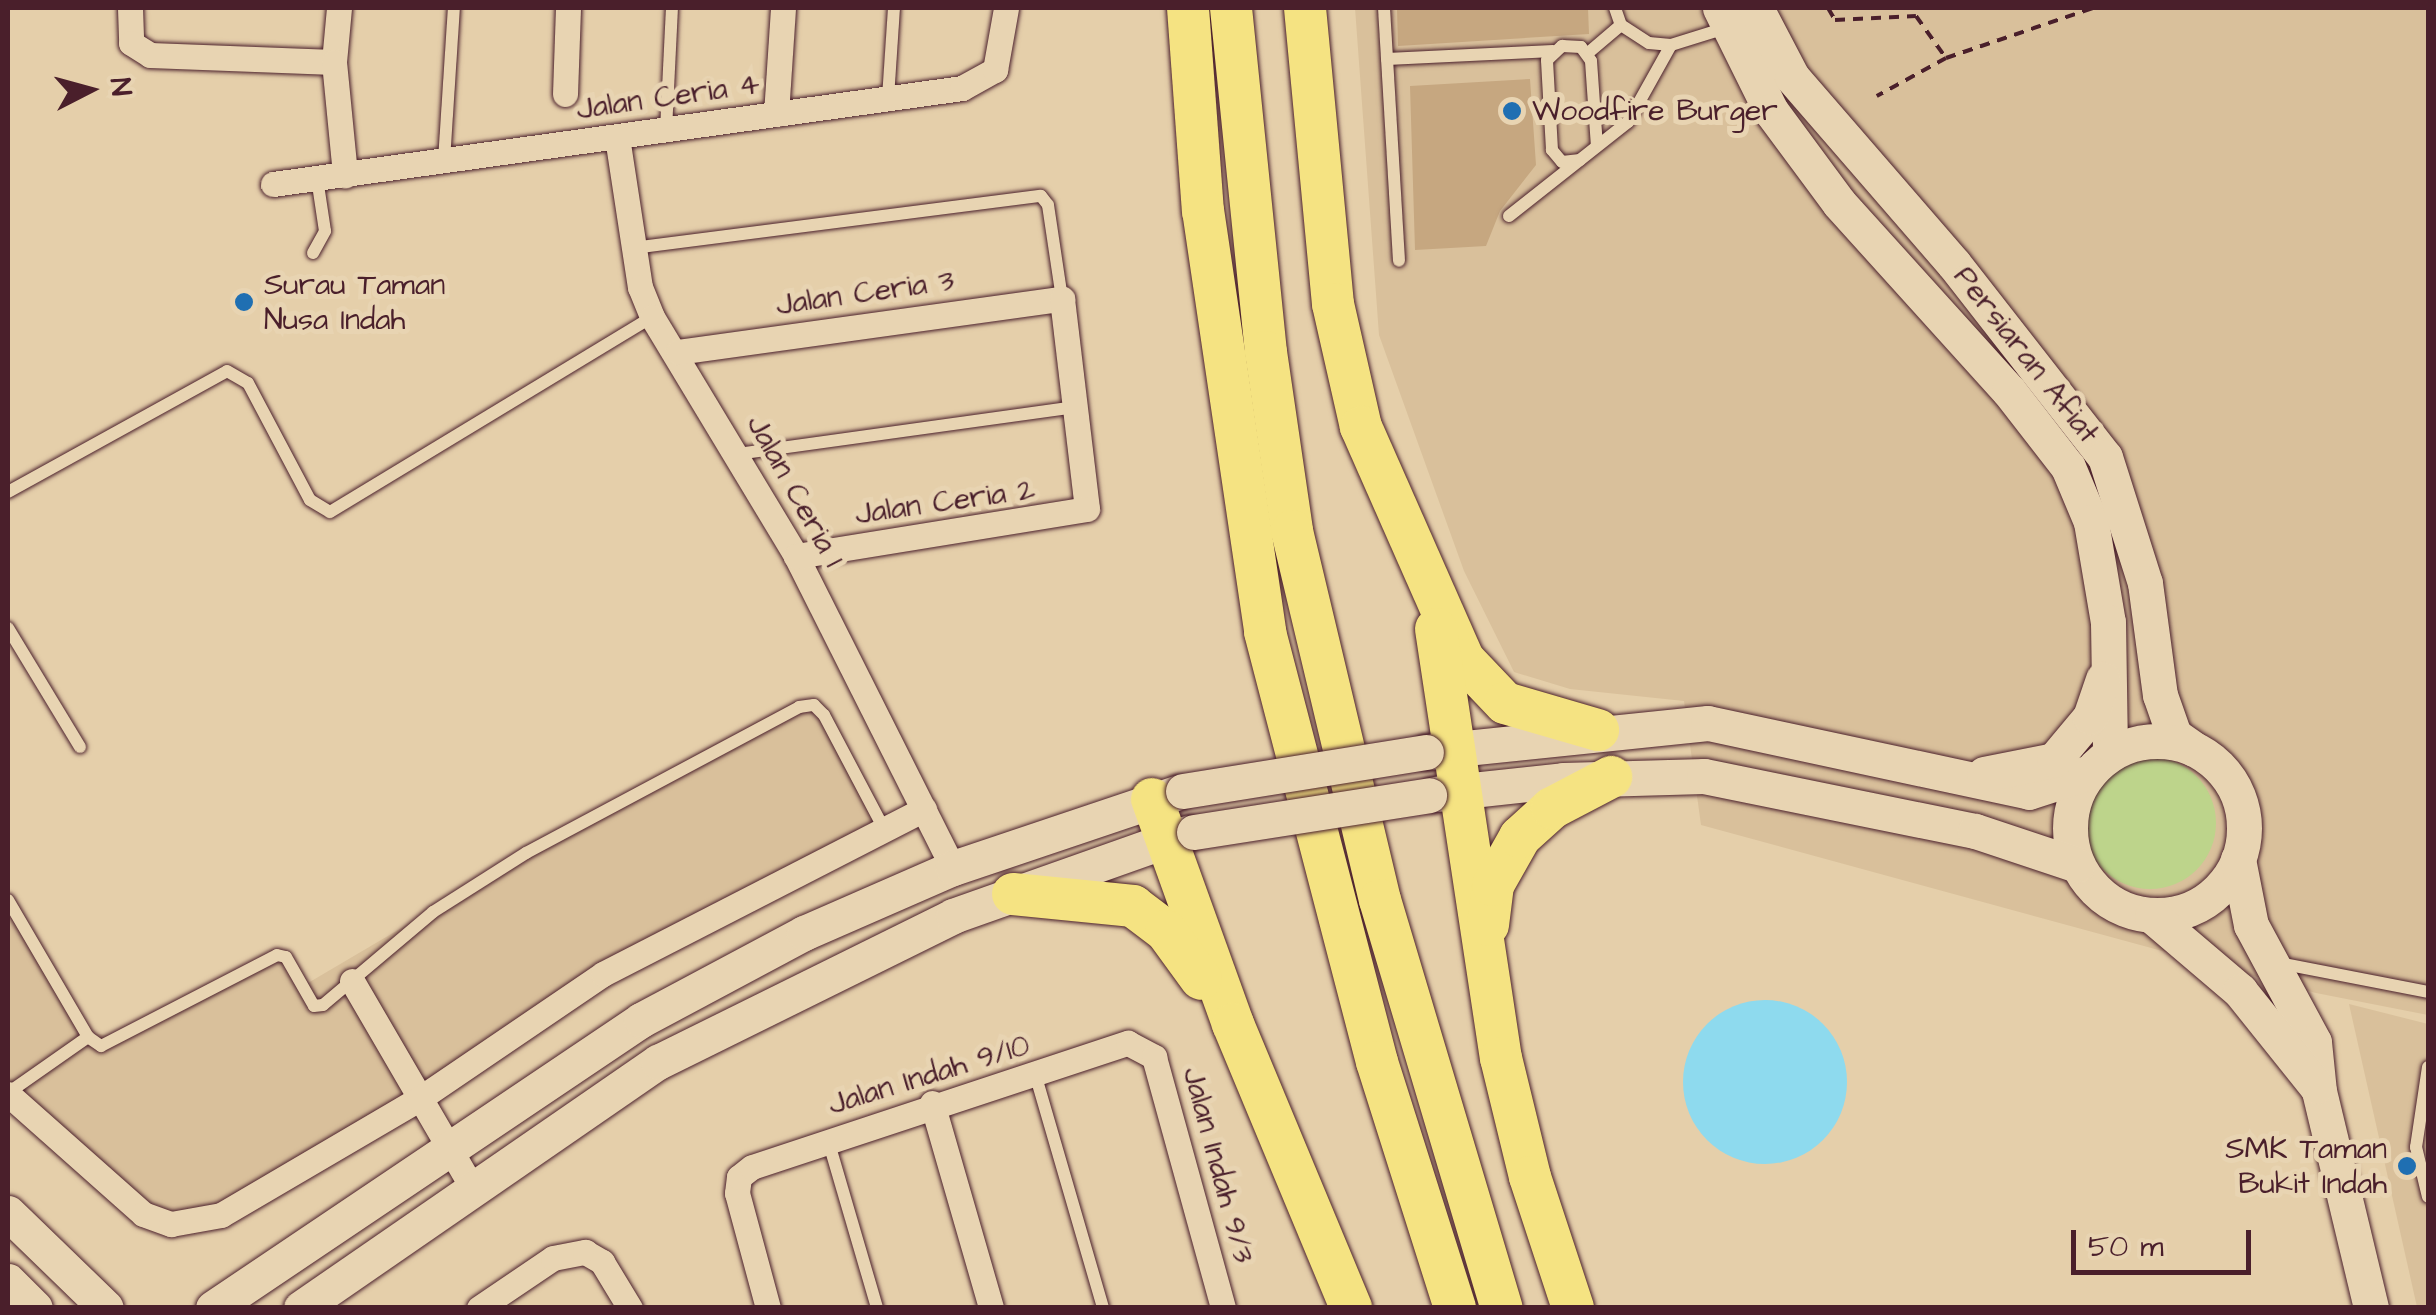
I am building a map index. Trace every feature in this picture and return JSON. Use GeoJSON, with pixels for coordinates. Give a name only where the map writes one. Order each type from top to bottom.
{"type":"FeatureCollection","features":[{"type":"Feature","properties":{"kind":"highway"},"geometry":{"type":"LineString","coordinates":[[1188,8],[1206,228],[1265,632],[1377,1062],[1455,1308]]}},
{"type":"Feature","properties":{"kind":"highway"},"geometry":{"type":"LineString","coordinates":[[1231,8],[1266,352],[1292,531],[1380,900],[1502,1308]]}},
{"type":"Feature","properties":{"kind":"highway"},"geometry":{"type":"LineString","coordinates":[[1305,8],[1333,304],[1360,427],[1418,567],[1464,660],[1505,703],[1537,718],[1598,730]]}},
{"type":"Feature","properties":{"kind":"highway"},"geometry":{"type":"LineString","coordinates":[[1418,567],[1444,654],[1444,771],[1482,965],[1530,1177],[1574,1308]]}},
{"type":"Feature","properties":{"kind":"highway"},"geometry":{"type":"LineString","coordinates":[[1482,965],[1493,885],[1520,837],[1552,808],[1611,777]]}},
{"type":"Feature","properties":{"kind":"highway"},"geometry":{"type":"LineString","coordinates":[[1173,815],[1232,1024],[1351,1308]]}},
{"type":"Feature","properties":{"kind":"highway"},"geometry":{"type":"LineString","coordinates":[[1013,894],[1134,906],[1166,931],[1232,1024]]}},
{"type":"Feature","properties":{"kind":"main road","name":"Persiaran Afiat"},"geometry":{"type":"LineString","coordinates":[[1756,8],[1792,77],[2060,394],[2106,457],[2145,583],[2160,695],[2174,735],[2194,749]]}},
{"type":"Feature","properties":{"kind":"main road","name":"Persiaran Afiat"},"geometry":{"type":"LineString","coordinates":[[1723,18],[1771,111],[1838,203],[2009,391],[2068,467],[2091,522],[2110,660],[2100,763]]}},
{"type":"Feature","properties":{"kind":"main road"},"geometry":{"type":"LineString","coordinates":[[2079,494],[2114,482]]}},
{"type":"Feature","properties":{"kind":"main road"},"geometry":{"type":"LineString","coordinates":[[1946,778],[2054,760],[2090,716],[2110,660]]}},
{"type":"Feature","properties":{"kind":"main road"},"geometry":{"type":"LineString","coordinates":[[212,1308],[641,1020],[804,932],[953,868],[1173,815],[1444,771],[1598,730],[1708,723],[1802,740],[1946,778],[2028,792],[2100,763],[2137,743],[2194,749],[2232,784],[2242,808],[2238,859],[2251,925],[2314,1042],[2319,1090],[2372,1308]]}},
{"type":"Feature","properties":{"kind":"main road"},"geometry":{"type":"LineString","coordinates":[[2077,865],[2070,816],[2100,763]]}},
{"type":"Feature","properties":{"kind":"main road"},"geometry":{"type":"LineString","coordinates":[[1444,771],[1704,776],[1788,789],[1975,831],[2077,865],[2108,900],[2152,916],[2240,991],[2319,1090]]}},
{"type":"Feature","properties":{"kind":"main road"},"geometry":{"type":"LineString","coordinates":[[301,1308],[658,1062],[953,916],[1013,894],[1173,815]]}},
{"type":"Feature","properties":{"kind":"main road"},"geometry":{"type":"LineString","coordinates":[[2152,916],[2205,901],[2238,859]]}},
{"type":"Feature","properties":{"kind":"main road"},"geometry":{"type":"LineString","coordinates":[[8,1213],[106,1308]]}},
{"type":"Feature","properties":{"kind":"main road"},"geometry":{"type":"LineString","coordinates":[[8,1282],[35,1308]]}},
{"type":"Feature","properties":{"kind":"street"},"geometry":{"type":"LineString","coordinates":[[130,8],[131,43],[150,54],[334,62]]}},
{"type":"Feature","properties":{"kind":"street"},"geometry":{"type":"LineString","coordinates":[[339,8],[334,62],[345,175]]}},
{"type":"Feature","properties":{"kind":"street"},"geometry":{"type":"LineString","coordinates":[[565,94],[568,8]]}},
{"type":"Feature","properties":{"kind":"street"},"geometry":{"type":"LineString","coordinates":[[776,114],[783,8]]}},
{"type":"Feature","properties":{"kind":"street","name":"Jalan Ceria 4"},"geometry":{"type":"LineString","coordinates":[[274,184],[962,88],[994,70],[1006,8]]}},
{"type":"Feature","properties":{"kind":"street","name":"Jalan Ceria 1"},"geometry":{"type":"LineString","coordinates":[[617,137],[634,248],[652,317],[678,352],[796,556],[953,868]]}},
{"type":"Feature","properties":{"kind":"street"},"geometry":{"type":"LineString","coordinates":[[1062,299],[1078,407]]}},
{"type":"Feature","properties":{"kind":"street","name":"Jalan Ceria 3"},"geometry":{"type":"LineString","coordinates":[[678,352],[1062,299]]}},
{"type":"Feature","properties":{"kind":"street","name":"Jalan Ceria 2"},"geometry":{"type":"LineString","coordinates":[[796,556],[1075,516],[1087,509],[1090,496],[1078,407]]}},
{"type":"Feature","properties":{"kind":"street"},"geometry":{"type":"LineString","coordinates":[[8,1093],[143,1214],[172,1224],[222,1215],[419,1099],[603,974],[924,809]]}},
{"type":"Feature","properties":{"kind":"street"},"geometry":{"type":"LineString","coordinates":[[352,981],[473,1189]]}},
{"type":"Feature","properties":{"kind":"street","name":"Jalan Indah 9/10"},"geometry":{"type":"LineString","coordinates":[[768,1308],[737,1194],[739,1177],[932,1103],[1036,1077],[1128,1043],[1141,1046]]}},
{"type":"Feature","properties":{"kind":"street","name":"Jalan Indah 9/3"},"geometry":{"type":"LineString","coordinates":[[1141,1046],[1154,1058],[1224,1308]]}},
{"type":"Feature","properties":{"kind":"street"},"geometry":{"type":"LineString","coordinates":[[932,1103],[991,1308]]}},
{"type":"Feature","properties":{"kind":"street"},"geometry":{"type":"LineString","coordinates":[[489,1305],[553,1258],[585,1252],[602,1262],[630,1308]]}},
{"type":"Feature","properties":{"kind":"lane"},"geometry":{"type":"LineString","coordinates":[[444,161],[454,8]]}},
{"type":"Feature","properties":{"kind":"lane"},"geometry":{"type":"LineString","coordinates":[[666,130],[672,8]]}},
{"type":"Feature","properties":{"kind":"lane"},"geometry":{"type":"LineString","coordinates":[[888,98],[894,8]]}},
{"type":"Feature","properties":{"kind":"lane"},"geometry":{"type":"LineString","coordinates":[[1384,8],[1400,262]]}},
{"type":"Feature","properties":{"kind":"lane"},"geometry":{"type":"LineString","coordinates":[[1615,8],[1621,25],[1633,37],[1671,45]]}},
{"type":"Feature","properties":{"kind":"lane"},"geometry":{"type":"LineString","coordinates":[[1509,216],[1628,122],[1671,45],[1723,18]]}},
{"type":"Feature","properties":{"kind":"lane"},"geometry":{"type":"LineString","coordinates":[[1588,53],[1621,25]]}},
{"type":"Feature","properties":{"kind":"lane"},"geometry":{"type":"LineString","coordinates":[[1387,59],[1553,51],[1574,45],[1588,53]]}},
{"type":"Feature","properties":{"kind":"lane"},"geometry":{"type":"LineString","coordinates":[[1553,51],[1547,60],[1552,150],[1562,162],[1580,160]]}},
{"type":"Feature","properties":{"kind":"lane"},"geometry":{"type":"LineString","coordinates":[[1588,53],[1597,146]]}},
{"type":"Feature","properties":{"kind":"lane"},"geometry":{"type":"LineString","coordinates":[[313,253],[324,231],[317,178]]}},
{"type":"Feature","properties":{"kind":"lane"},"geometry":{"type":"LineString","coordinates":[[634,248],[1041,196],[1048,205],[1062,299]]}},
{"type":"Feature","properties":{"kind":"lane"},"geometry":{"type":"LineString","coordinates":[[8,492],[227,371],[248,383],[310,500],[330,512],[652,317]]}},
{"type":"Feature","properties":{"kind":"lane"},"geometry":{"type":"LineString","coordinates":[[738,454],[1078,407]]}},
{"type":"Feature","properties":{"kind":"lane"},"geometry":{"type":"LineString","coordinates":[[8,628],[80,747]]}},
{"type":"Feature","properties":{"kind":"lane"},"geometry":{"type":"LineString","coordinates":[[8,900],[88,1037],[100,1046],[116,1043],[277,955],[286,958],[314,1006],[352,981],[432,912],[526,854],[798,707],[814,705],[824,716],[884,829]]}},
{"type":"Feature","properties":{"kind":"lane"},"geometry":{"type":"LineString","coordinates":[[2274,962],[2428,992]]}},
{"type":"Feature","properties":{"kind":"lane"},"geometry":{"type":"LineString","coordinates":[[8,1093],[88,1037]]}},
{"type":"Feature","properties":{"kind":"lane"},"geometry":{"type":"LineString","coordinates":[[2428,1068],[2416,1147],[2428,1197]]}},
{"type":"Feature","properties":{"kind":"lane"},"geometry":{"type":"LineString","coordinates":[[1036,1077],[1103,1308]]}},
{"type":"Feature","properties":{"kind":"lane"},"geometry":{"type":"LineString","coordinates":[[828,1140],[876,1308]]}},
{"type":"Feature","properties":{"kind":"path"},"geometry":{"type":"LineString","coordinates":[[1828,8],[1834,20],[1916,16]]}},
{"type":"Feature","properties":{"kind":"path"},"geometry":{"type":"LineString","coordinates":[[1916,16],[1921,8]]}},
{"type":"Feature","properties":{"kind":"path"},"geometry":{"type":"LineString","coordinates":[[1877,96],[1946,58],[2093,8]]}},
{"type":"Feature","properties":{"kind":"path"},"geometry":{"type":"LineString","coordinates":[[1916,16],[1946,58]]}},
{"type":"Feature","properties":{"kind":"shaded area"},"geometry":{"type":"Polygon","coordinates":[[[1355,8],[2428,8],[2428,1015],[2316,993],[1701,825],[1684,701],[1570,689],[1514,672],[1464,571],[1379,335],[1355,8]]]}},
{"type":"Feature","properties":{"kind":"shaded area"},"geometry":{"type":"Polygon","coordinates":[[[815,700],[893,834],[608,980],[172,1232],[8,1103],[8,891],[91,1033],[115,1036],[275,949],[290,952],[308,983],[700,752],[795,702],[815,700]]]}},
{"type":"Feature","properties":{"kind":"shaded area","name":"SMK Taman Bukit Indah"},"geometry":{"type":"Polygon","coordinates":[[[2349,1004],[2428,1024],[2428,1307],[2417,1307],[2349,1004]]]}},
{"type":"Feature","properties":{"kind":"green space"},"geometry":{"type":"Polygon","coordinates":[[[2150,757],[2175,762],[2197,776],[2211,798],[2216,823],[2211,848],[2197,870],[2175,884],[2150,889],[2125,884],[2103,870],[2089,848],[2084,823],[2089,798],[2103,776],[2125,762],[2150,757]]]}},
{"type":"Feature","properties":{"kind":"water"},"geometry":{"type":"Polygon","coordinates":[[[1765,1000],[1797,1006],[1823,1024],[1841,1050],[1847,1082],[1841,1114],[1823,1140],[1797,1158],[1765,1164],[1733,1158],[1707,1140],[1689,1114],[1683,1082],[1689,1050],[1707,1024],[1733,1006],[1765,1000]]]}},
{"type":"Feature","properties":{"kind":"building"},"geometry":{"type":"Polygon","coordinates":[[[1397,8],[1588,8],[1589,34],[1398,46],[1397,8]]]}},
{"type":"Feature","properties":{"kind":"building"},"geometry":{"type":"Polygon","coordinates":[[[1530,79],[1536,165],[1500,211],[1486,246],[1415,250],[1410,86],[1530,79]]]}},
{"type":"Feature","properties":{"kind":"place","name":"Woodfire Burger"},"geometry":{"type":"Point","coordinates":[1512,111]}},
{"type":"Feature","properties":{"kind":"place","name":"Surau Taman Nusa Indah"},"geometry":{"type":"Point","coordinates":[244,302]}},
{"type":"Feature","properties":{"kind":"place","name":"SMK Taman Bukit Indah"},"geometry":{"type":"Point","coordinates":[2407,1166]}}]}
